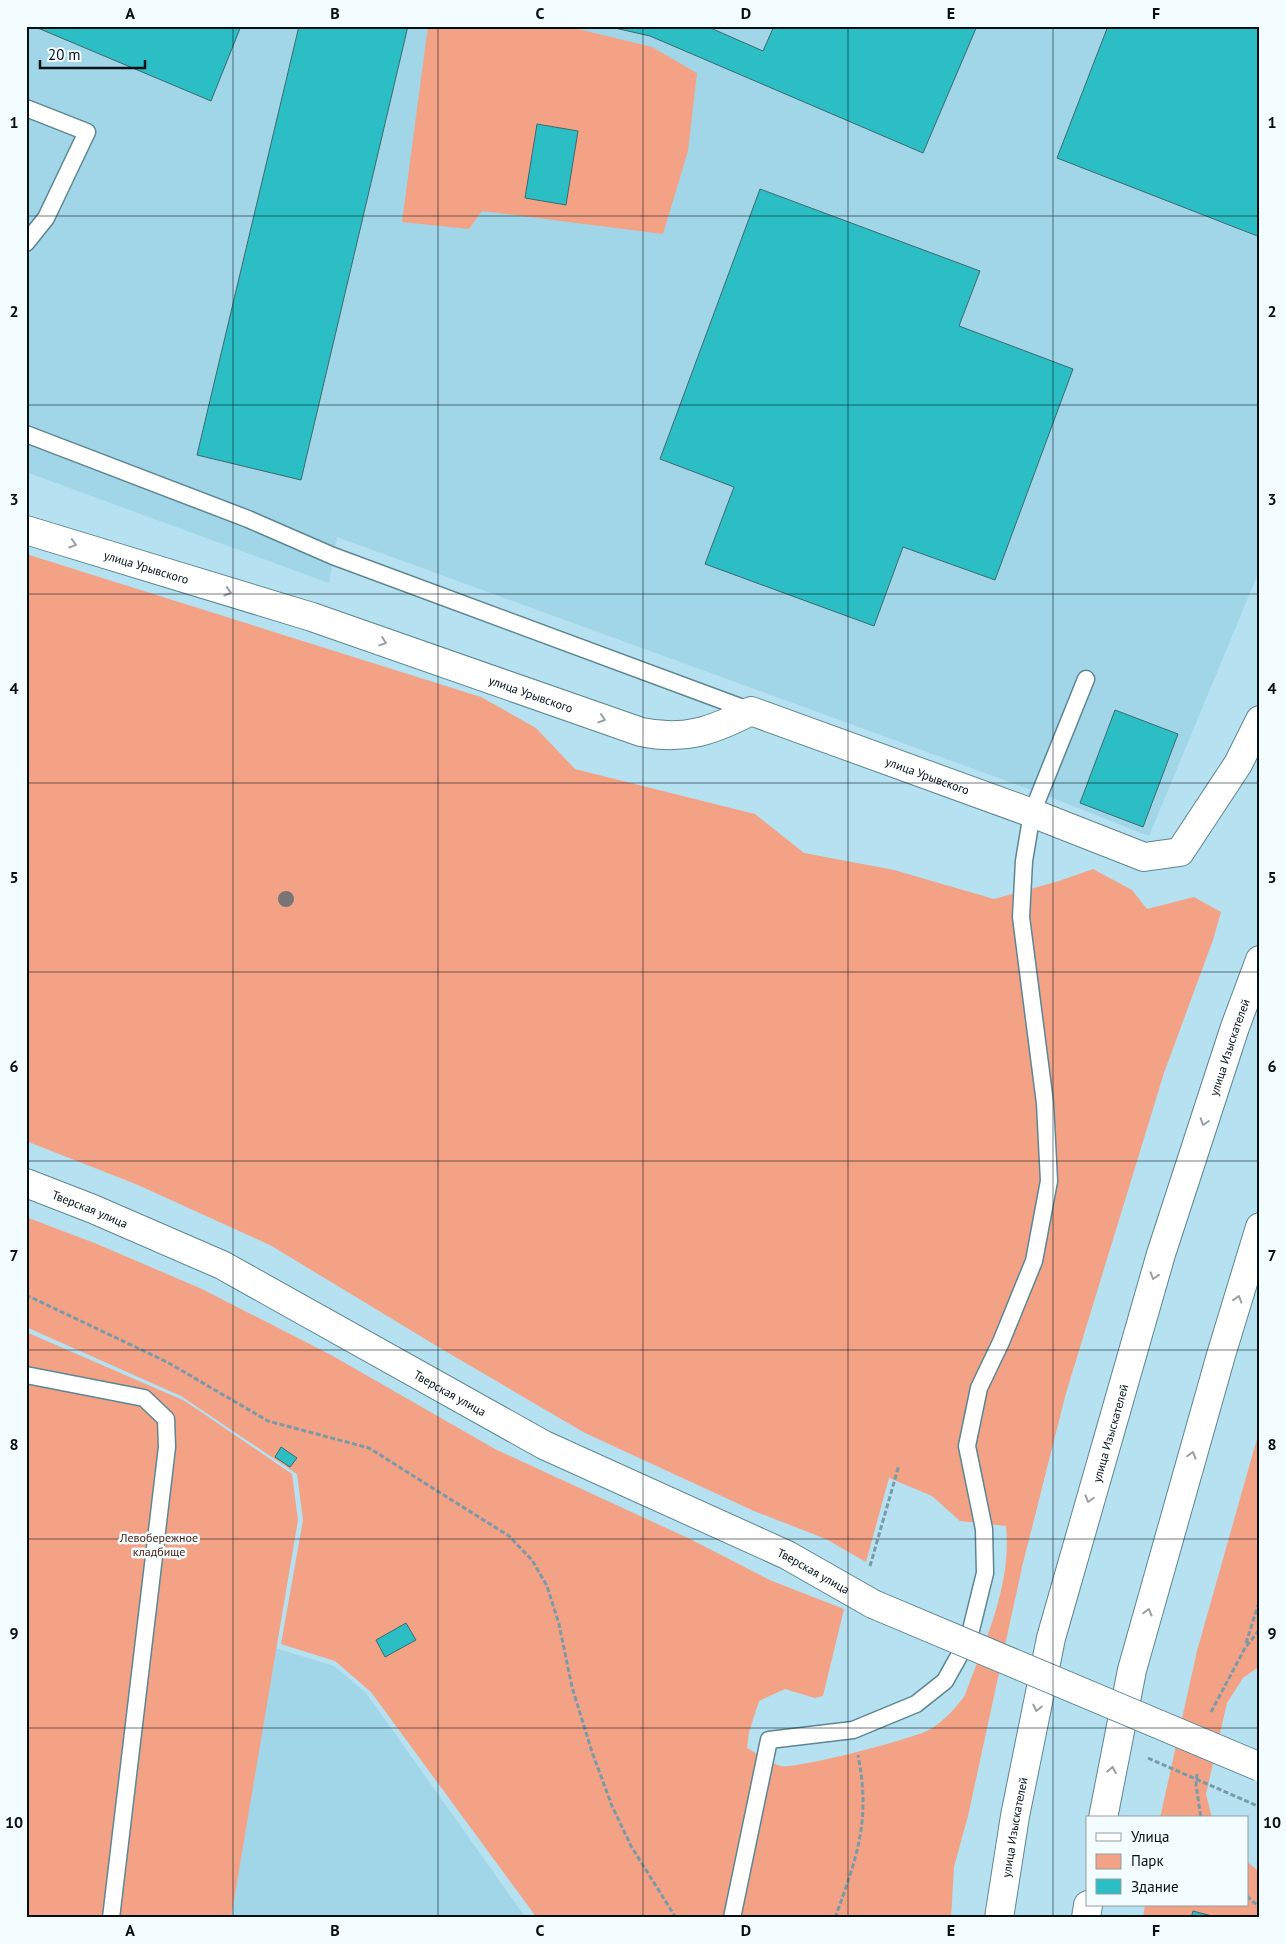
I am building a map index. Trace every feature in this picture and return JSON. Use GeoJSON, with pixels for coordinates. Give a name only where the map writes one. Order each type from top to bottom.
{"type":"FeatureCollection","features":[{"type":"Feature","properties":{"kind":"main road","name":"улица Урывского"},"geometry":{"type":"LineString","coordinates":[[26,530],[312,617],[641,732],[665,737],[687,734],[718,728],[750,712],[1032,813],[1144,857],[1180,852],[1238,764],[1260,720]]}},
{"type":"Feature","properties":{"kind":"main road","name":"улица Изыскателей"},"geometry":{"type":"LineString","coordinates":[[999,1918],[1015,1816],[1051,1638],[1161,1254],[1235,1027],[1260,960]]}},
{"type":"Feature","properties":{"kind":"main road","name":"Тверская улица"},"geometry":{"type":"LineString","coordinates":[[26,1183],[94,1209],[222,1266],[544,1445],[787,1555],[873,1604],[1260,1767]]}},
{"type":"Feature","properties":{"kind":"main road"},"geometry":{"type":"LineString","coordinates":[[1102,1816],[1132,1670],[1221,1355],[1260,1227]]}},
{"type":"Feature","properties":{"kind":"lane"},"geometry":{"type":"LineString","coordinates":[[26,108],[87,132],[46,218],[26,243]]}},
{"type":"Feature","properties":{"kind":"lane"},"geometry":{"type":"LineString","coordinates":[[26,434],[248,519],[333,556],[750,712]]}},
{"type":"Feature","properties":{"kind":"lane"},"geometry":{"type":"LineString","coordinates":[[732,1918],[769,1740],[853,1730],[916,1704],[945,1681],[969,1638],[985,1573],[984,1528],[967,1446],[979,1388],[1001,1342],[1034,1261],[1048,1181],[1046,1103],[1021,917],[1024,861],[1032,813],[1086,679]]}},
{"type":"Feature","properties":{"kind":"lane"},"geometry":{"type":"LineString","coordinates":[[26,1375],[144,1398],[166,1420],[168,1446],[111,1918]]}},
{"type":"Feature","properties":{"kind":"path"},"geometry":{"type":"LineString","coordinates":[[26,1295],[167,1362],[268,1421],[369,1448],[510,1536],[532,1560],[547,1586],[558,1624],[572,1687],[592,1752],[612,1806],[631,1846],[676,1918]]}},
{"type":"Feature","properties":{"kind":"path"},"geometry":{"type":"LineString","coordinates":[[869,1570],[899,1465]]}},
{"type":"Feature","properties":{"kind":"path"},"geometry":{"type":"LineString","coordinates":[[1245,1648],[1260,1598]]}},
{"type":"Feature","properties":{"kind":"path"},"geometry":{"type":"LineString","coordinates":[[835,1918],[853,1868],[864,1823],[864,1784],[853,1730]]}},
{"type":"Feature","properties":{"kind":"path"},"geometry":{"type":"LineString","coordinates":[[1248,1897],[1260,1908]]}},
{"type":"Feature","properties":{"kind":"shaded area"},"geometry":{"type":"Polygon","coordinates":[[[26,26],[1260,26],[1260,569],[1149,836],[1040,793],[337,537],[329,583],[26,472],[26,26]]]}},
{"type":"Feature","properties":{"kind":"shaded area"},"geometry":{"type":"Polygon","coordinates":[[[275,1648],[334,1666],[366,1693],[526,1918],[231,1918],[275,1648]]]}},
{"type":"Feature","properties":{"kind":"green space"},"geometry":{"type":"Polygon","coordinates":[[[428,26],[566,26],[652,47],[697,73],[688,151],[663,234],[482,211],[469,229],[402,222],[428,26]]]}},
{"type":"Feature","properties":{"kind":"green space"},"geometry":{"type":"Polygon","coordinates":[[[26,554],[481,697],[536,728],[575,769],[755,814],[804,853],[894,870],[994,899],[1059,881],[1093,869],[1132,890],[1147,909],[1194,897],[1221,912],[1213,940],[1164,1073],[1066,1393],[1022,1567],[968,1816],[954,1867],[951,1918],[537,1918],[371,1692],[335,1661],[281,1644],[303,1520],[297,1474],[181,1396],[26,1327],[26,1217],[97,1244],[202,1289],[331,1355],[495,1449],[690,1539],[772,1581],[844,1609],[823,1696],[815,1698],[785,1689],[759,1701],[749,1732],[747,1748],[777,1765],[792,1766],[855,1752],[901,1740],[934,1727],[958,1705],[965,1695],[1001,1591],[1007,1548],[1006,1526],[960,1521],[932,1496],[889,1478],[866,1562],[826,1539],[754,1511],[585,1433],[270,1245],[138,1185],[26,1141],[26,554]]]}},
{"type":"Feature","properties":{"kind":"green space","name":"Левобережное кладбище"},"geometry":{"type":"Polygon","coordinates":[[[26,1332],[185,1401],[292,1474],[298,1520],[231,1918],[26,1918],[26,1332]]]}},
{"type":"Feature","properties":{"kind":"green space"},"geometry":{"type":"Polygon","coordinates":[[[1260,1428],[1260,1666],[1243,1678],[1227,1703],[1206,1794],[1212,1816],[1160,1816],[1197,1651],[1260,1428]]]}},
{"type":"Feature","properties":{"kind":"green space"},"geometry":{"type":"Polygon","coordinates":[[[1248,1863],[1260,1872],[1260,1918],[1143,1918],[1145,1906],[1248,1906],[1248,1863]]]}},
{"type":"Feature","properties":{"kind":"building"},"geometry":{"type":"Polygon","coordinates":[[[33,26],[241,26],[211,101],[33,26]]]}},
{"type":"Feature","properties":{"kind":"building"},"geometry":{"type":"Polygon","coordinates":[[[299,26],[408,26],[301,480],[197,455],[299,26]]]}},
{"type":"Feature","properties":{"kind":"building"},"geometry":{"type":"Polygon","coordinates":[[[606,26],[706,26],[763,51],[774,26],[977,26],[923,153],[650,36],[606,26]]]}},
{"type":"Feature","properties":{"kind":"building"},"geometry":{"type":"Polygon","coordinates":[[[1108,26],[1260,26],[1260,237],[1057,158],[1108,26]]]}},
{"type":"Feature","properties":{"kind":"building"},"geometry":{"type":"Polygon","coordinates":[[[537,124],[578,131],[566,205],[525,198],[537,124]]]}},
{"type":"Feature","properties":{"kind":"building"},"geometry":{"type":"Polygon","coordinates":[[[760,189],[980,271],[959,326],[1073,369],[995,580],[903,547],[874,626],[705,564],[734,487],[660,459],[760,189]]]}},
{"type":"Feature","properties":{"kind":"building"},"geometry":{"type":"Polygon","coordinates":[[[1115,710],[1178,734],[1143,827],[1080,803],[1115,710]]]}},
{"type":"Feature","properties":{"kind":"building"},"geometry":{"type":"Polygon","coordinates":[[[281,1447],[297,1458],[290,1467],[275,1457],[281,1447]]]}},
{"type":"Feature","properties":{"kind":"building"},"geometry":{"type":"Polygon","coordinates":[[[406,1623],[416,1640],[385,1657],[376,1640],[406,1623]]]}},
{"type":"Feature","properties":{"kind":"building"},"geometry":{"type":"Polygon","coordinates":[[[1193,1911],[1212,1916],[1211,1918],[1191,1918],[1193,1911]]]}}]}
